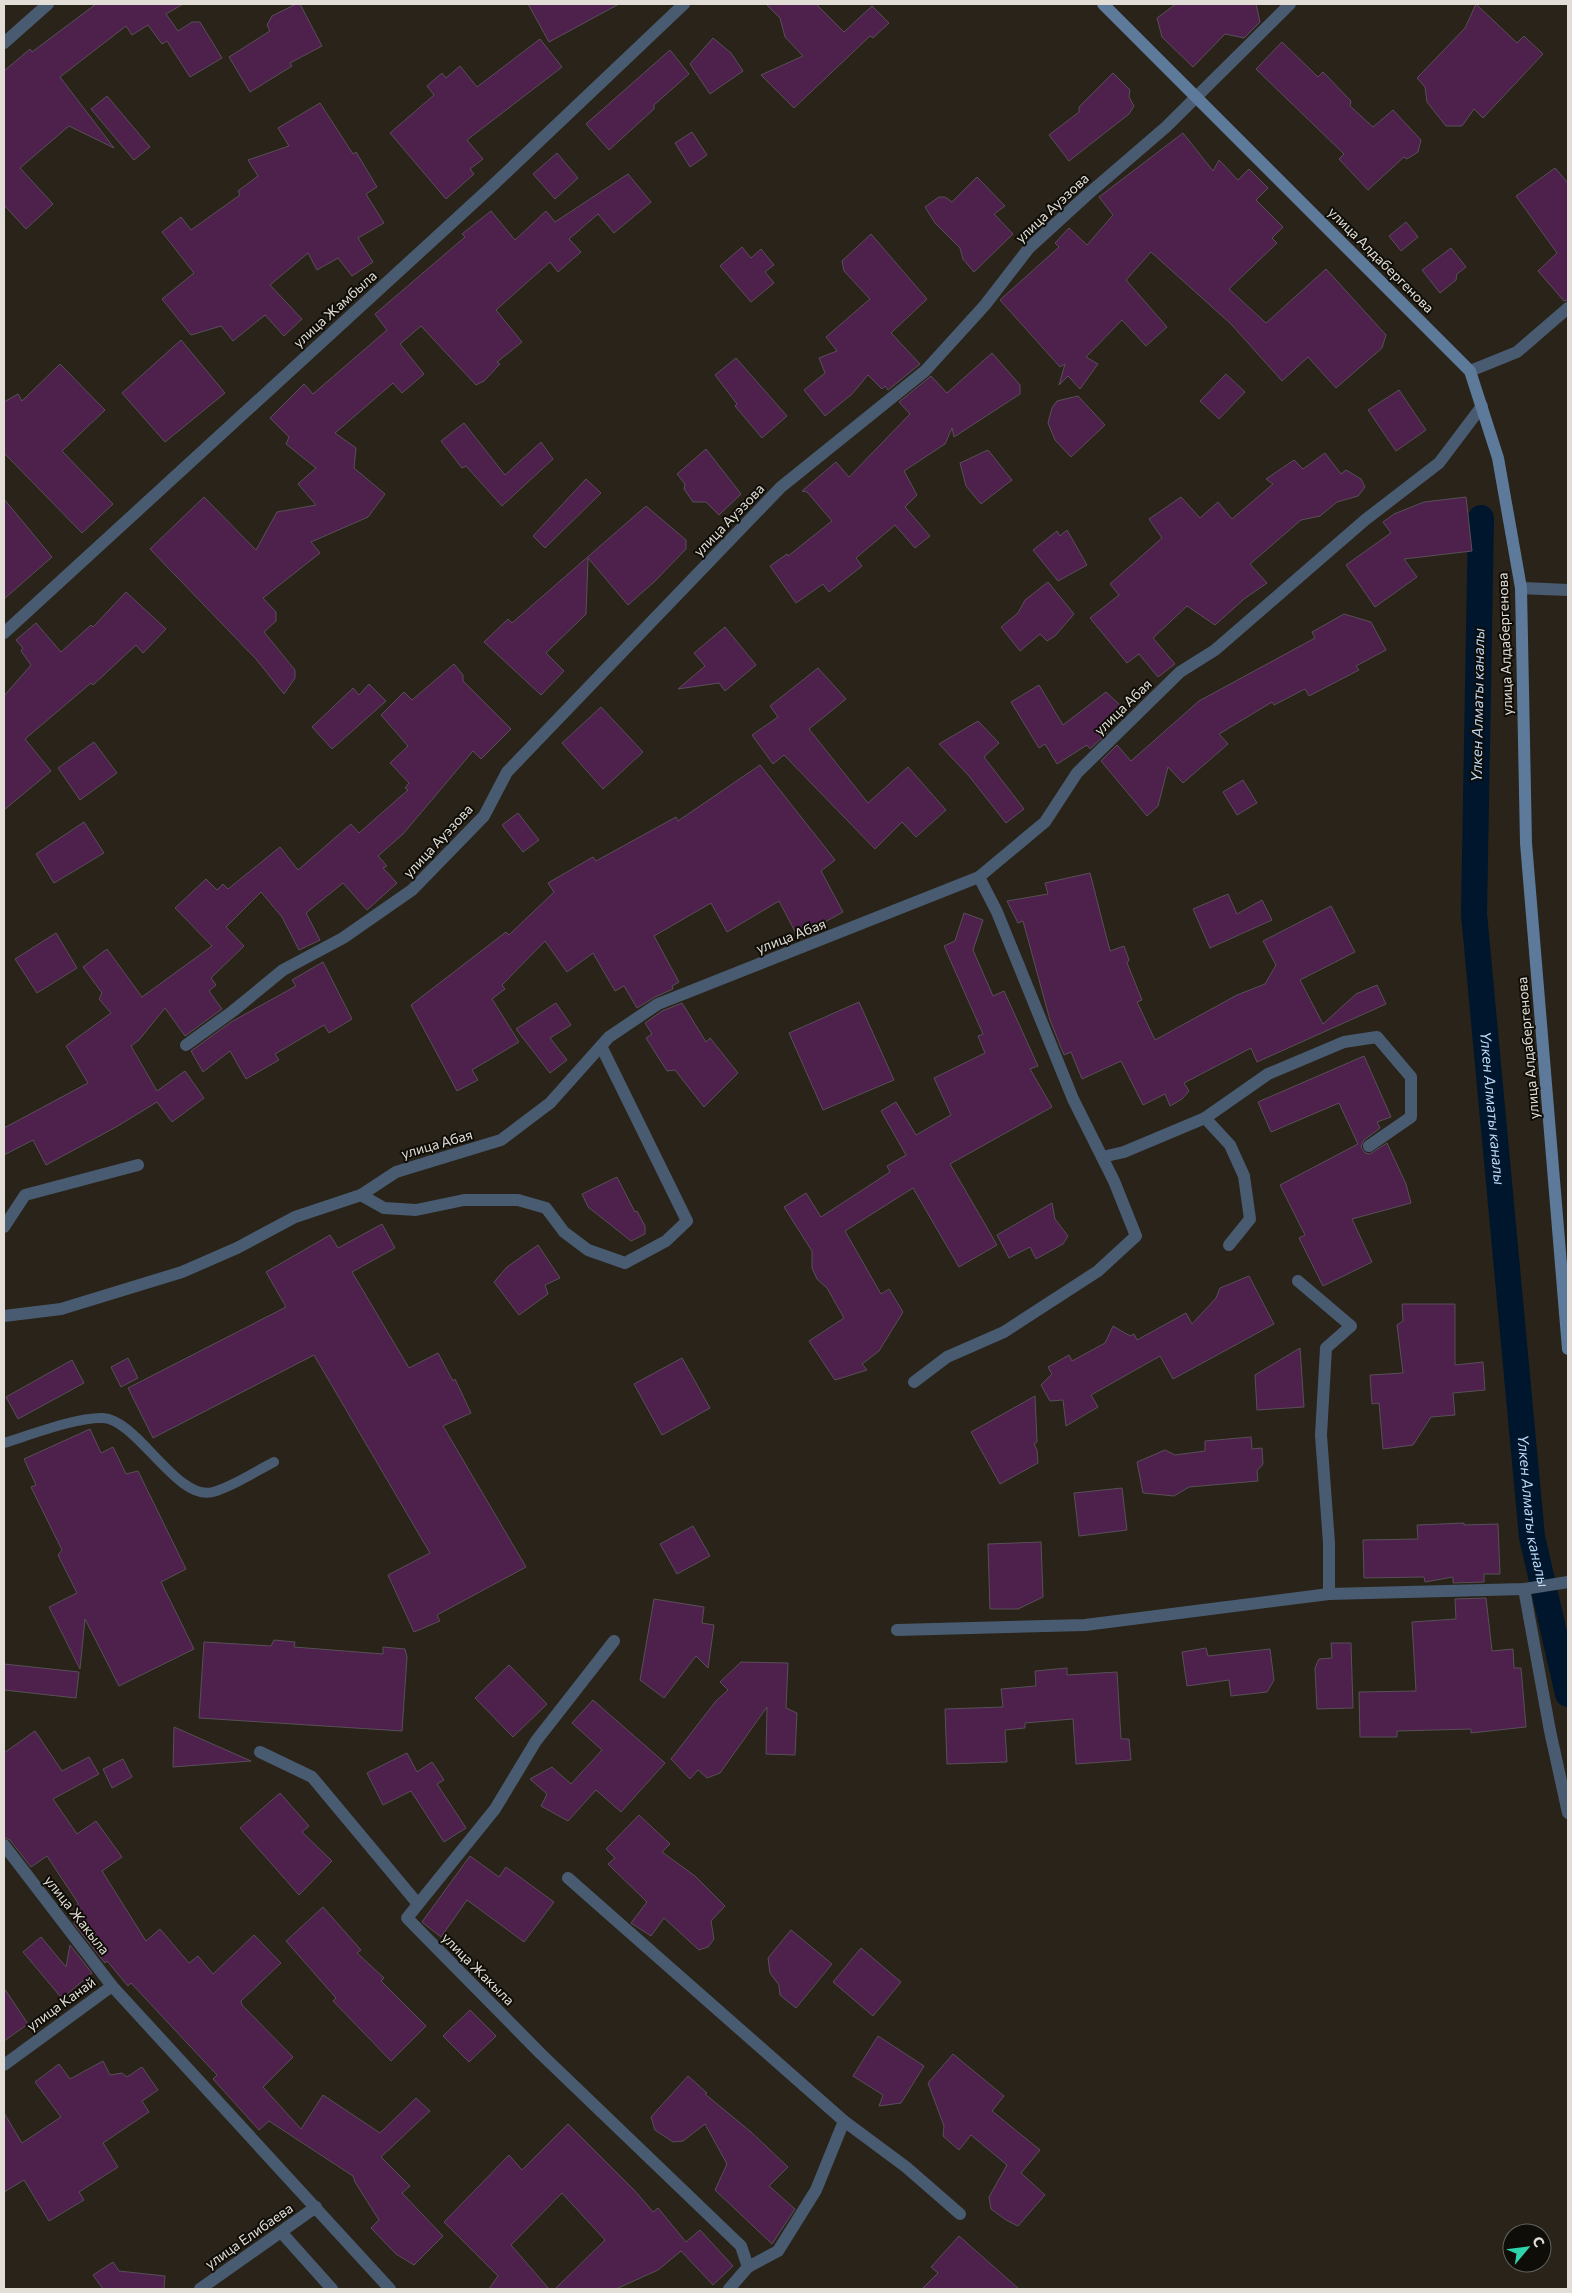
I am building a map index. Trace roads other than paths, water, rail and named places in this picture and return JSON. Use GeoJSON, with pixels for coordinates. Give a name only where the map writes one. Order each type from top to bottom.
{"type":"FeatureCollection","features":[{"type":"Feature","properties":{"kind":"main road","name":"улица Алдабергенова"},"geometry":{"type":"LineString","coordinates":[[1103,4],[1470,371],[1498,458],[1521,588],[1526,842],[1568,1348]]}},
{"type":"Feature","properties":{"kind":"street"},"geometry":{"type":"LineString","coordinates":[[4,43],[48,4]]}},
{"type":"Feature","properties":{"kind":"street","name":"улица Жамбыла"},"geometry":{"type":"LineString","coordinates":[[4,633],[491,187],[684,4]]}},
{"type":"Feature","properties":{"kind":"street","name":"улица Ауэзова"},"geometry":{"type":"LineString","coordinates":[[186,1045],[233,1011],[283,970],[343,938],[412,890],[484,816],[507,772],[781,487],[925,371],[986,305],[1029,248],[1086,195],[1166,127],[1290,4]]}},
{"type":"Feature","properties":{"kind":"street"},"geometry":{"type":"LineString","coordinates":[[1470,371],[1517,352],[1568,308]]}},
{"type":"Feature","properties":{"kind":"street","name":"улица Абая"},"geometry":{"type":"LineString","coordinates":[[4,1316],[61,1310],[182,1272],[238,1248],[295,1217],[361,1195],[396,1172],[501,1140],[550,1103],[609,1037],[658,1004],[979,877],[1045,822],[1077,773],[1180,672],[1215,650],[1364,520],[1439,463],[1482,406]]}},
{"type":"Feature","properties":{"kind":"street"},"geometry":{"type":"LineString","coordinates":[[1521,588],[1568,590]]}},
{"type":"Feature","properties":{"kind":"street"},"geometry":{"type":"LineString","coordinates":[[914,1382],[947,1357],[1004,1332],[1098,1271],[1136,1236],[1102,1158],[1073,1099],[997,912],[979,877]]}},
{"type":"Feature","properties":{"kind":"street"},"geometry":{"type":"LineString","coordinates":[[1102,1158],[1124,1152],[1205,1118],[1268,1074],[1344,1042],[1377,1037],[1411,1077],[1412,1117],[1369,1146]]}},
{"type":"Feature","properties":{"kind":"street"},"geometry":{"type":"LineString","coordinates":[[361,1195],[384,1208],[416,1210],[464,1200],[518,1200],[546,1208],[564,1232],[588,1250],[626,1263],[666,1241],[686,1221],[601,1046]]}},
{"type":"Feature","properties":{"kind":"street"},"geometry":{"type":"LineString","coordinates":[[1205,1118],[1230,1145],[1244,1176],[1250,1219],[1228,1245]]}},
{"type":"Feature","properties":{"kind":"street"},"geometry":{"type":"LineString","coordinates":[[4,1227],[25,1196],[138,1165]]}},
{"type":"Feature","properties":{"kind":"street"},"geometry":{"type":"LineString","coordinates":[[1298,1281],[1351,1326],[1326,1348],[1321,1435],[1329,1543],[1329,1594]]}},
{"type":"Feature","properties":{"kind":"street"},"geometry":{"type":"LineString","coordinates":[[897,1630],[1085,1625],[1329,1594],[1524,1589],[1568,1582]]}},
{"type":"Feature","properties":{"kind":"street"},"geometry":{"type":"LineString","coordinates":[[1524,1589],[1550,1731],[1568,1813]]}},
{"type":"Feature","properties":{"kind":"street","name":"улица Жакыла"},"geometry":{"type":"LineString","coordinates":[[614,1642],[536,1741],[494,1809],[407,1918],[541,2054],[741,2246],[748,2268]]}},
{"type":"Feature","properties":{"kind":"street"},"geometry":{"type":"LineString","coordinates":[[260,1752],[312,1777],[418,1904]]}},
{"type":"Feature","properties":{"kind":"street","name":"улица Жакыла"},"geometry":{"type":"LineString","coordinates":[[4,1845],[112,1986],[390,2289]]}},
{"type":"Feature","properties":{"kind":"street"},"geometry":{"type":"LineString","coordinates":[[568,1878],[844,2121],[906,2167],[960,2214]]}},
{"type":"Feature","properties":{"kind":"street","name":"улица Канай"},"geometry":{"type":"LineString","coordinates":[[4,2065],[112,1986]]}},
{"type":"Feature","properties":{"kind":"street"},"geometry":{"type":"LineString","coordinates":[[729,2289],[748,2268],[778,2251],[816,2190],[844,2121]]}},
{"type":"Feature","properties":{"kind":"street","name":"улица Елибаева"},"geometry":{"type":"LineString","coordinates":[[200,2289],[316,2207]]}},
{"type":"Feature","properties":{"kind":"street"},"geometry":{"type":"LineString","coordinates":[[281,2232],[332,2289]]}},
{"type":"Feature","properties":{"kind":"lane"},"geometry":{"type":"LineString","coordinates":[[4,1443],[76,1422],[104,1418],[123,1424],[171,1474],[197,1490],[212,1492],[274,1462]]}},
{"type":"Feature","properties":{"kind":"waterway","name":"Үлкен Алматы каналы"},"geometry":{"type":"LineString","coordinates":[[1481,518],[1474,914],[1532,1537],[1568,1694]]}}]}
